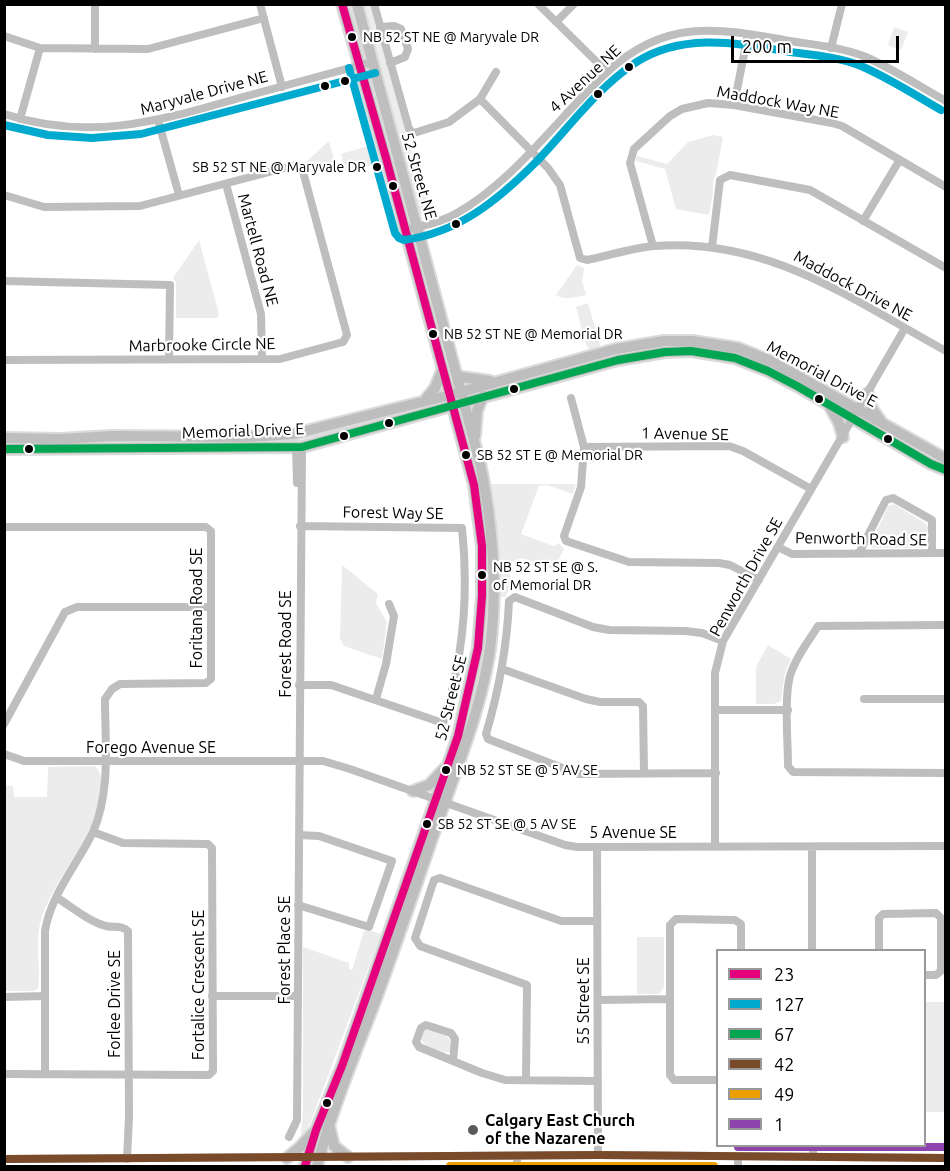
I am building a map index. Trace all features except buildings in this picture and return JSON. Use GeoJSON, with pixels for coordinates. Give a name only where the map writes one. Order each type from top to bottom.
{"type":"FeatureCollection","features":[{"type":"Feature","properties":{"kind":"main road","name":"52 Street NE"},"geometry":{"type":"LineString","coordinates":[[342,4],[442,371],[456,398]]}},
{"type":"Feature","properties":{"kind":"main road","name":"52 Street NE"},"geometry":{"type":"LineString","coordinates":[[357,4],[388,128],[418,227],[456,374],[456,398]]}},
{"type":"Feature","properties":{"kind":"main road","name":"Memorial Drive E"},"geometry":{"type":"LineString","coordinates":[[4,449],[299,447],[428,412],[495,382],[616,349],[648,343],[692,341],[715,343],[758,355],[818,386],[931,464],[945,470]]}},
{"type":"Feature","properties":{"kind":"main road","name":"Memorial Drive E"},"geometry":{"type":"LineString","coordinates":[[4,438],[248,437],[294,434],[426,399],[483,396],[618,360],[664,352],[691,351],[735,358],[755,365],[829,405],[882,423],[945,459]]}},
{"type":"Feature","properties":{"kind":"main road"},"geometry":{"type":"LineString","coordinates":[[426,399],[435,388],[442,371]]}},
{"type":"Feature","properties":{"kind":"main road"},"geometry":{"type":"LineString","coordinates":[[456,374],[461,377],[495,382]]}},
{"type":"Feature","properties":{"kind":"main road"},"geometry":{"type":"LineString","coordinates":[[868,393],[871,407],[882,423]]}},
{"type":"Feature","properties":{"kind":"main road"},"geometry":{"type":"LineString","coordinates":[[475,443],[477,411],[483,396]]}},
{"type":"Feature","properties":{"kind":"main road","name":"52 Street SE"},"geometry":{"type":"LineString","coordinates":[[312,1162],[330,1122],[377,997],[440,801],[473,677],[481,618],[482,546],[474,485],[456,419],[456,398]]}},
{"type":"Feature","properties":{"kind":"main road","name":"52 Street SE"},"geometry":{"type":"LineString","coordinates":[[312,1162],[316,1130],[440,801],[468,737],[480,697],[489,650],[493,618],[494,567],[490,519],[475,443],[456,398]]}},
{"type":"Feature","properties":{"kind":"main road"},"geometry":{"type":"LineString","coordinates":[[829,405],[839,423],[843,437]]}},
{"type":"Feature","properties":{"kind":"main road"},"geometry":{"type":"LineString","coordinates":[[428,412],[444,413],[456,419]]}},
{"type":"Feature","properties":{"kind":"main road"},"geometry":{"type":"LineString","coordinates":[[413,791],[429,785],[448,764]]}},
{"type":"Feature","properties":{"kind":"main road"},"geometry":{"type":"LineString","coordinates":[[330,1122],[334,1146],[348,1158]]}},
{"type":"Feature","properties":{"kind":"main road"},"geometry":{"type":"LineString","coordinates":[[287,1161],[316,1130]]}},
{"type":"Feature","properties":{"kind":"street"},"geometry":{"type":"LineString","coordinates":[[95,4],[95,49]]}},
{"type":"Feature","properties":{"kind":"street"},"geometry":{"type":"LineString","coordinates":[[260,4],[282,87]]}},
{"type":"Feature","properties":{"kind":"street"},"geometry":{"type":"LineString","coordinates":[[374,4],[409,129],[414,133],[449,122],[480,99],[496,72]]}},
{"type":"Feature","properties":{"kind":"street"},"geometry":{"type":"LineString","coordinates":[[537,4],[607,72]]}},
{"type":"Feature","properties":{"kind":"street"},"geometry":{"type":"LineString","coordinates":[[556,22],[574,4]]}},
{"type":"Feature","properties":{"kind":"street"},"geometry":{"type":"LineString","coordinates":[[831,48],[842,4]]}},
{"type":"Feature","properties":{"kind":"street"},"geometry":{"type":"LineString","coordinates":[[4,36],[40,48],[148,49],[264,18]]}},
{"type":"Feature","properties":{"kind":"street"},"geometry":{"type":"LineString","coordinates":[[380,27],[394,26],[401,29],[408,49],[405,57],[390,63]]}},
{"type":"Feature","properties":{"kind":"street","name":"4 Avenue NE"},"geometry":{"type":"LineString","coordinates":[[405,230],[451,217],[478,200],[531,151],[607,72],[631,53],[674,34],[697,30],[748,34],[851,52],[885,67],[945,101]]}},
{"type":"Feature","properties":{"kind":"street"},"geometry":{"type":"LineString","coordinates":[[734,105],[748,34]]}},
{"type":"Feature","properties":{"kind":"street"},"geometry":{"type":"LineString","coordinates":[[20,119],[40,48]]}},
{"type":"Feature","properties":{"kind":"street","name":"Maryvale Drive NE"},"geometry":{"type":"LineString","coordinates":[[4,114],[50,125],[93,128],[139,124],[372,62]]}},
{"type":"Feature","properties":{"kind":"street"},"geometry":{"type":"LineString","coordinates":[[480,99],[531,151]]}},
{"type":"Feature","properties":{"kind":"street","name":"Maddock Way NE"},"geometry":{"type":"LineString","coordinates":[[653,246],[630,163],[634,149],[670,116],[708,103],[734,105],[842,126],[898,161],[945,186]]}},
{"type":"Feature","properties":{"kind":"street"},"geometry":{"type":"LineString","coordinates":[[159,120],[179,195]]}},
{"type":"Feature","properties":{"kind":"street","name":"Maddock Drive NE"},"geometry":{"type":"LineString","coordinates":[[531,151],[548,168],[560,185],[580,258],[587,260],[653,246],[712,247],[747,254],[789,267],[832,288],[945,351]]}},
{"type":"Feature","properties":{"kind":"street"},"geometry":{"type":"LineString","coordinates":[[863,221],[898,161]]}},
{"type":"Feature","properties":{"kind":"street","name":"Marbrooke Circle NE"},"geometry":{"type":"LineString","coordinates":[[4,195],[44,207],[140,206],[296,165],[302,168],[347,335],[343,342],[280,359],[4,360]]}},
{"type":"Feature","properties":{"kind":"street"},"geometry":{"type":"LineString","coordinates":[[712,247],[720,180],[730,175],[810,190],[945,268]]}},
{"type":"Feature","properties":{"kind":"street","name":"Martell Road NE"},"geometry":{"type":"LineString","coordinates":[[226,184],[261,314],[262,359]]}},
{"type":"Feature","properties":{"kind":"street"},"geometry":{"type":"LineString","coordinates":[[4,281],[170,285],[169,359]]}},
{"type":"Feature","properties":{"kind":"street","name":"Penworth Drive SE"},"geometry":{"type":"LineString","coordinates":[[715,846],[715,673],[723,641],[905,328]]}},
{"type":"Feature","properties":{"kind":"street"},"geometry":{"type":"LineString","coordinates":[[571,398],[584,447],[581,487],[564,536],[567,541],[629,562],[730,565],[759,580]]}},
{"type":"Feature","properties":{"kind":"street","name":"1 Avenue SE"},"geometry":{"type":"LineString","coordinates":[[584,447],[729,446],[743,451],[811,489]]}},
{"type":"Feature","properties":{"kind":"street","name":"Forest Road SE"},"geometry":{"type":"LineString","coordinates":[[299,447],[297,516],[300,526],[299,761]]}},
{"type":"Feature","properties":{"kind":"street"},"geometry":{"type":"LineString","coordinates":[[859,554],[886,500],[893,498],[932,520],[932,553]]}},
{"type":"Feature","properties":{"kind":"street","name":"Forest Way SE"},"geometry":{"type":"LineString","coordinates":[[299,685],[331,685],[443,723],[455,685],[465,605],[466,560],[462,528],[300,526]]}},
{"type":"Feature","properties":{"kind":"street","name":"Foritana Road SE"},"geometry":{"type":"LineString","coordinates":[[4,527],[206,527],[211,531],[211,679],[206,683],[120,684],[105,699],[105,788],[100,809],[93,831],[56,897],[45,931],[45,1074]]}},
{"type":"Feature","properties":{"kind":"street","name":"Penworth Road SE"},"geometry":{"type":"LineString","coordinates":[[778,547],[792,554],[945,553]]}},
{"type":"Feature","properties":{"kind":"street"},"geometry":{"type":"LineString","coordinates":[[716,773],[578,774],[488,739],[486,734],[502,669],[508,633],[509,601],[514,597],[593,627],[609,630],[686,631],[702,633],[723,641]]}},
{"type":"Feature","properties":{"kind":"street"},"geometry":{"type":"LineString","coordinates":[[376,699],[386,664],[394,616],[389,604]]}},
{"type":"Feature","properties":{"kind":"street"},"geometry":{"type":"LineString","coordinates":[[4,724],[65,612],[77,607],[210,607]]}},
{"type":"Feature","properties":{"kind":"street"},"geometry":{"type":"LineString","coordinates":[[945,625],[818,626],[789,677],[788,710],[788,766],[793,772],[945,773]]}},
{"type":"Feature","properties":{"kind":"street"},"geometry":{"type":"LineString","coordinates":[[502,669],[585,699],[600,702],[639,702],[644,706],[644,773]]}},
{"type":"Feature","properties":{"kind":"street"},"geometry":{"type":"LineString","coordinates":[[864,699],[945,699]]}},
{"type":"Feature","properties":{"kind":"street"},"geometry":{"type":"LineString","coordinates":[[715,710],[788,710]]}},
{"type":"Feature","properties":{"kind":"street","name":"Forego Avenue SE"},"geometry":{"type":"LineString","coordinates":[[4,754],[24,761],[299,761]]}},
{"type":"Feature","properties":{"kind":"street","name":"5 Avenue SE"},"geometry":{"type":"LineString","coordinates":[[299,761],[323,761],[338,765],[565,845],[597,847],[945,846]]}},
{"type":"Feature","properties":{"kind":"street","name":"Forest Place SE"},"geometry":{"type":"LineString","coordinates":[[289,1137],[297,1120],[299,761]]}},
{"type":"Feature","properties":{"kind":"street","name":"Fortalice Crescent SE"},"geometry":{"type":"LineString","coordinates":[[4,1074],[209,1075],[213,1071],[212,848],[208,844],[123,843],[93,831]]}},
{"type":"Feature","properties":{"kind":"street"},"geometry":{"type":"LineString","coordinates":[[298,905],[369,927],[392,861],[319,836],[299,835]]}},
{"type":"Feature","properties":{"kind":"street"},"geometry":{"type":"LineString","coordinates":[[812,846],[812,949]]}},
{"type":"Feature","properties":{"kind":"street","name":"55 Street SE"},"geometry":{"type":"LineString","coordinates":[[597,847],[598,1155]]}},
{"type":"Feature","properties":{"kind":"street"},"geometry":{"type":"LineString","coordinates":[[526,1079],[527,985],[420,946],[415,938],[434,880],[440,879],[561,921],[597,921]]}},
{"type":"Feature","properties":{"kind":"street","name":"Forlee Drive SE"},"geometry":{"type":"LineString","coordinates":[[56,897],[93,920],[107,926],[124,927],[128,931],[127,1159]]}},
{"type":"Feature","properties":{"kind":"street"},"geometry":{"type":"LineString","coordinates":[[879,949],[879,918],[883,914],[936,913],[941,918],[941,971],[936,975],[926,975]]}},
{"type":"Feature","properties":{"kind":"street"},"geometry":{"type":"LineString","coordinates":[[716,1080],[674,1080],[670,1075],[668,999],[670,925],[676,919],[735,920],[741,924],[741,949]]}},
{"type":"Feature","properties":{"kind":"street"},"geometry":{"type":"LineString","coordinates":[[4,997],[44,996]]}},
{"type":"Feature","properties":{"kind":"street"},"geometry":{"type":"LineString","coordinates":[[212,996],[298,996]]}},
{"type":"Feature","properties":{"kind":"street"},"geometry":{"type":"LineString","coordinates":[[598,1000],[668,999]]}},
{"type":"Feature","properties":{"kind":"street"},"geometry":{"type":"LineString","coordinates":[[453,1061],[455,1039],[451,1033],[426,1025],[421,1028],[416,1042],[419,1047],[491,1077],[505,1080],[597,1081]]}},
{"type":"Feature","properties":{"kind":"street"},"geometry":{"type":"LineString","coordinates":[[813,1147],[813,1157]]}},
{"type":"Feature","properties":{"kind":"street"},"geometry":{"type":"LineString","coordinates":[[4,1159],[312,1162],[348,1158],[598,1155],[945,1158]]}},
{"type":"Feature","properties":{"kind":"street"},"geometry":{"type":"LineString","coordinates":[[517,1156],[517,1167]]}},
{"type":"Feature","properties":{"kind":"street"},"geometry":{"type":"LineString","coordinates":[[738,1157],[738,1167]]}},
{"type":"Feature","properties":{"kind":"shaded area"},"geometry":{"type":"Polygon","coordinates":[[[360,5],[370,5],[420,182],[424,185],[433,215],[423,216],[415,208],[360,5]]]}},
{"type":"Feature","properties":{"kind":"shaded area"},"geometry":{"type":"Polygon","coordinates":[[[894,27],[908,32],[901,50],[888,45],[894,27]]]}},
{"type":"Feature","properties":{"kind":"shaded area"},"geometry":{"type":"Polygon","coordinates":[[[713,135],[723,137],[713,181],[709,215],[676,209],[665,169],[636,161],[637,156],[667,164],[688,142],[713,135]]]}},
{"type":"Feature","properties":{"kind":"shaded area"},"geometry":{"type":"Polygon","coordinates":[[[329,141],[335,162],[310,169],[306,162],[329,141]]]}},
{"type":"Feature","properties":{"kind":"shaded area"},"geometry":{"type":"Polygon","coordinates":[[[375,144],[380,163],[346,172],[341,154],[375,144]]]}},
{"type":"Feature","properties":{"kind":"shaded area"},"geometry":{"type":"Polygon","coordinates":[[[199,240],[219,314],[217,318],[176,318],[176,282],[173,278],[199,240]]]}},
{"type":"Feature","properties":{"kind":"shaded area"},"geometry":{"type":"Polygon","coordinates":[[[577,265],[584,268],[582,281],[586,295],[559,297],[556,295],[577,265]]]}},
{"type":"Feature","properties":{"kind":"shaded area"},"geometry":{"type":"Polygon","coordinates":[[[588,303],[601,349],[591,351],[586,345],[576,307],[588,303]]]}},
{"type":"Feature","properties":{"kind":"shaded area"},"geometry":{"type":"Polygon","coordinates":[[[489,484],[576,484],[573,494],[547,485],[539,486],[521,534],[554,546],[559,543],[564,549],[553,569],[522,558],[513,561],[509,589],[505,597],[497,597],[489,484]]]}},
{"type":"Feature","properties":{"kind":"shaded area"},"geometry":{"type":"Polygon","coordinates":[[[894,504],[925,523],[928,527],[927,546],[922,548],[873,548],[870,546],[888,506],[894,504]]]}},
{"type":"Feature","properties":{"kind":"shaded area"},"geometry":{"type":"Polygon","coordinates":[[[342,565],[378,594],[376,603],[387,622],[382,659],[344,646],[340,639],[342,565]]]}},
{"type":"Feature","properties":{"kind":"shaded area"},"geometry":{"type":"Polygon","coordinates":[[[768,645],[791,659],[785,672],[781,701],[774,704],[756,704],[756,667],[768,645]]]}},
{"type":"Feature","properties":{"kind":"shaded area"},"geometry":{"type":"Polygon","coordinates":[[[94,766],[101,776],[101,785],[93,820],[85,838],[56,886],[40,924],[38,988],[34,991],[5,991],[5,785],[13,786],[14,797],[47,797],[48,767],[94,766]]]}},
{"type":"Feature","properties":{"kind":"shaded area"},"geometry":{"type":"Polygon","coordinates":[[[364,931],[381,934],[308,1129],[300,1141],[303,1113],[303,947],[349,963],[349,969],[352,970],[364,931]]]}},
{"type":"Feature","properties":{"kind":"shaded area"},"geometry":{"type":"Polygon","coordinates":[[[637,937],[664,937],[664,987],[659,994],[637,994],[637,937]]]}},
{"type":"Feature","properties":{"kind":"shaded area"},"geometry":{"type":"Polygon","coordinates":[[[926,1002],[945,1002],[945,1112],[926,1112],[926,1002]]]}},
{"type":"Feature","properties":{"kind":"shaded area"},"geometry":{"type":"Polygon","coordinates":[[[426,1030],[436,1031],[446,1036],[451,1043],[449,1052],[429,1048],[421,1039],[426,1030]]]}},
{"type":"Feature","properties":{"kind":"transit line","name":"23"},"geometry":{"type":"LineString","coordinates":[[305,1166],[458,736],[478,648],[482,596],[482,546],[474,485],[342,4]]}},
{"type":"Feature","properties":{"kind":"transit line","name":"127"},"geometry":{"type":"LineString","coordinates":[[349,68],[395,233],[404,240],[442,230],[492,202],[535,163],[607,85],[635,63],[653,53],[672,47],[710,42],[730,43],[843,60],[882,76],[941,110]]}},
{"type":"Feature","properties":{"kind":"transit line","name":"127"},"geometry":{"type":"LineString","coordinates":[[4,125],[48,135],[92,138],[141,134],[375,73]]}},
{"type":"Feature","properties":{"kind":"transit line","name":"67"},"geometry":{"type":"LineString","coordinates":[[4,449],[302,447],[618,360],[665,352],[691,351],[735,358],[768,371],[931,464],[946,470]]}},
{"type":"Feature","properties":{"kind":"transit line","name":"1"},"geometry":{"type":"LineString","coordinates":[[738,1147],[946,1147]]}},
{"type":"Feature","properties":{"kind":"transit line","name":"42"},"geometry":{"type":"LineString","coordinates":[[4,1159],[598,1155],[946,1158]]}},
{"type":"Feature","properties":{"kind":"transit line","name":"49"},"geometry":{"type":"LineString","coordinates":[[450,1166],[714,1166]]}},
{"type":"Feature","properties":{"kind":"place","name":"NB 52 ST NE @ Maryvale DR"},"geometry":{"type":"Point","coordinates":[352,37]}},
{"type":"Feature","properties":{"kind":"place","name":"SB 52 ST NE @ Maryvale DR"},"geometry":{"type":"Point","coordinates":[377,167]}},
{"type":"Feature","properties":{"kind":"place","name":"NB 52 ST NE @ Memorial DR"},"geometry":{"type":"Point","coordinates":[433,334]}},
{"type":"Feature","properties":{"kind":"place","name":"SB 52 ST E @ Memorial DR"},"geometry":{"type":"Point","coordinates":[466,455]}},
{"type":"Feature","properties":{"kind":"place","name":"NB 52 ST SE @ S. of Memorial DR"},"geometry":{"type":"Point","coordinates":[482,575]}},
{"type":"Feature","properties":{"kind":"place","name":"NB 52 ST SE @ 5 AV SE"},"geometry":{"type":"Point","coordinates":[446,770]}},
{"type":"Feature","properties":{"kind":"place","name":"SB 52 ST SE @ 5 AV SE"},"geometry":{"type":"Point","coordinates":[427,824]}},
{"type":"Feature","properties":{"kind":"place","name":"Calgary East Church of the Nazarene"},"geometry":{"type":"Point","coordinates":[473,1130]}}]}
